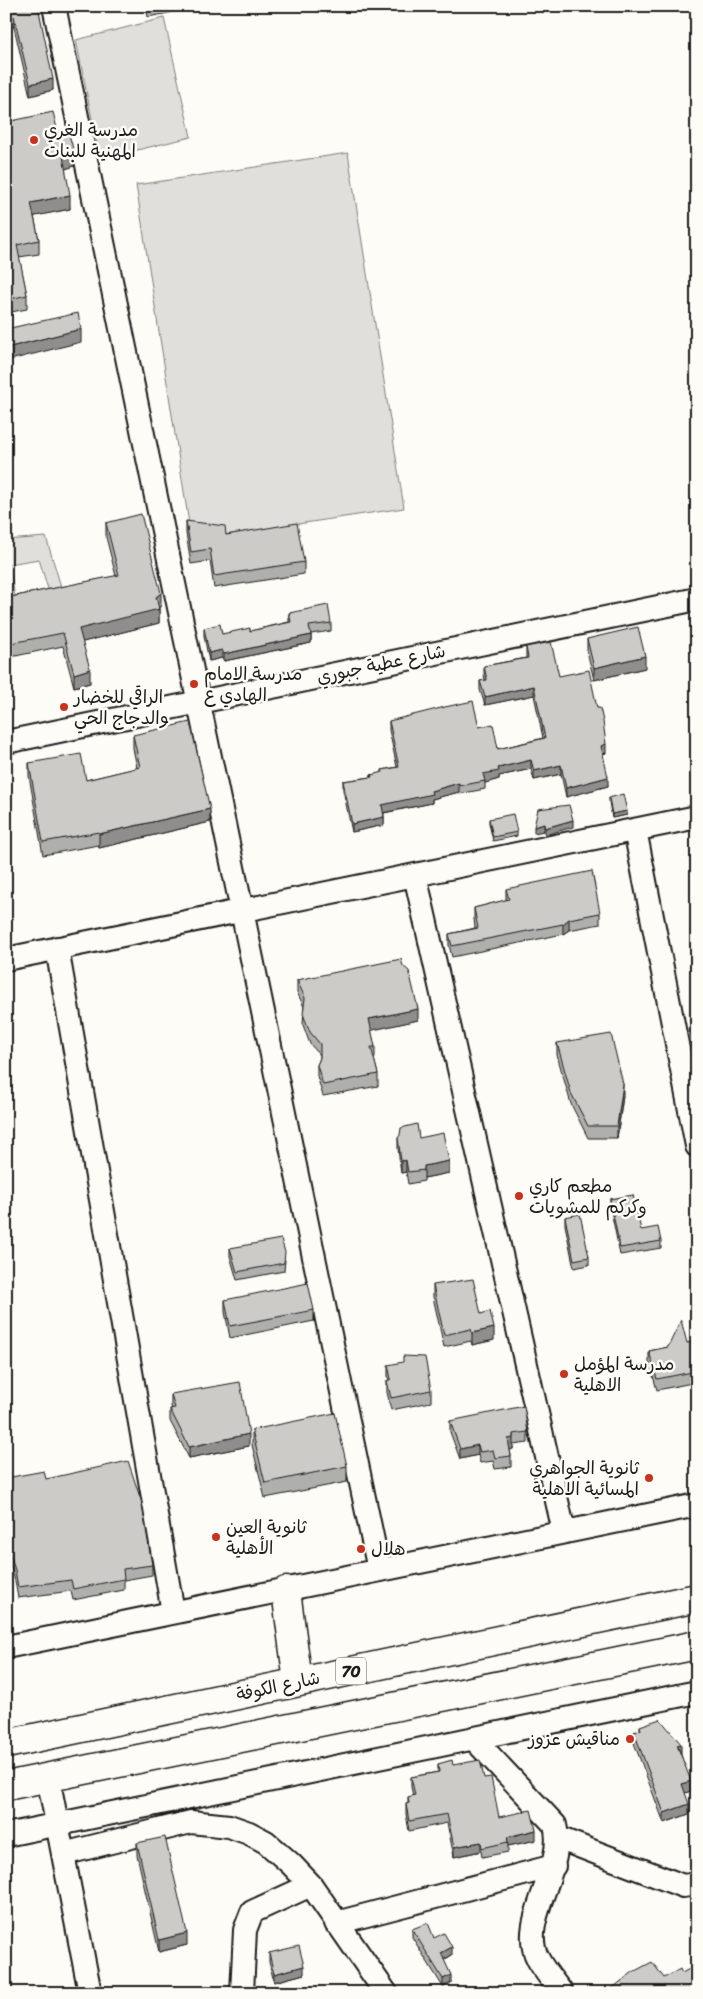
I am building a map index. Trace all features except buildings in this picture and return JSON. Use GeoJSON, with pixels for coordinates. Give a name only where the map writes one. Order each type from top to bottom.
{"type":"FeatureCollection","features":[{"type":"Feature","properties":{"kind":"highway"},"geometry":{"type":"LineString","coordinates":[[286,1591],[298,1682]]}},
{"type":"Feature","properties":{"kind":"highway","name":"شارع الكوفة"},"geometry":{"type":"LineString","coordinates":[[6,1744],[697,1598]]}},
{"type":"Feature","properties":{"kind":"highway"},"geometry":{"type":"LineString","coordinates":[[6,1786],[697,1645]]}},
{"type":"Feature","properties":{"kind":"street"},"geometry":{"type":"LineString","coordinates":[[54,6],[379,1570]]}},
{"type":"Feature","properties":{"kind":"street","name":"شارع عطية جبوري"},"geometry":{"type":"LineString","coordinates":[[6,742],[697,599]]}},
{"type":"Feature","properties":{"kind":"street"},"geometry":{"type":"LineString","coordinates":[[6,959],[697,817]]}},
{"type":"Feature","properties":{"kind":"street"},"geometry":{"type":"LineString","coordinates":[[635,830],[697,1146]]}},
{"type":"Feature","properties":{"kind":"street"},"geometry":{"type":"LineString","coordinates":[[415,875],[564,1532]]}},
{"type":"Feature","properties":{"kind":"street"},"geometry":{"type":"LineString","coordinates":[[57,948],[173,1612]]}},
{"type":"Feature","properties":{"kind":"street"},"geometry":{"type":"LineString","coordinates":[[6,1646],[286,1591],[697,1504]]}},
{"type":"Feature","properties":{"kind":"street"},"geometry":{"type":"LineString","coordinates":[[6,1834],[58,1825],[697,1692]]}},
{"type":"Feature","properties":{"kind":"street"},"geometry":{"type":"LineString","coordinates":[[473,1738],[555,1825],[558,1838],[554,1866],[542,1894],[532,1935],[537,1958],[562,1993]]}},
{"type":"Feature","properties":{"kind":"street"},"geometry":{"type":"LineString","coordinates":[[48,1777],[90,1993]]}},
{"type":"Feature","properties":{"kind":"street"},"geometry":{"type":"LineString","coordinates":[[63,1854],[190,1822],[229,1826],[266,1842],[311,1885],[386,1993]]}},
{"type":"Feature","properties":{"kind":"street"},"geometry":{"type":"LineString","coordinates":[[558,1838],[676,1884],[683,1886],[697,1884]]}},
{"type":"Feature","properties":{"kind":"street"},"geometry":{"type":"LineString","coordinates":[[336,1923],[554,1866]]}},
{"type":"Feature","properties":{"kind":"street"},"geometry":{"type":"LineString","coordinates":[[242,1993],[245,1930],[252,1912],[311,1885]]}},
{"type":"Feature","properties":{"kind":"shaded area"},"geometry":{"type":"Polygon","coordinates":[[[164,18],[191,137],[100,159],[76,40],[164,18]]]}},
{"type":"Feature","properties":{"kind":"shaded area"},"geometry":{"type":"Polygon","coordinates":[[[348,153],[404,508],[225,535],[190,530],[136,185],[348,153]]]}},
{"type":"Feature","properties":{"kind":"shaded area"},"geometry":{"type":"Polygon","coordinates":[[[46,537],[62,590],[50,596],[39,559],[9,564],[17,607],[6,609],[6,540],[46,537]]]}},
{"type":"Feature","properties":{"kind":"place","name":"مدرسة الغري المهنية للبنات"},"geometry":{"type":"Point","coordinates":[34,140]}},
{"type":"Feature","properties":{"kind":"place","name":"مدرسة الامام الهادي ع"},"geometry":{"type":"Point","coordinates":[194,684]}},
{"type":"Feature","properties":{"kind":"place","name":"الراقي للخضار والدجاج الحي"},"geometry":{"type":"Point","coordinates":[64,707]}},
{"type":"Feature","properties":{"kind":"place","name":"مطعم كاري وكركم للمشويات"},"geometry":{"type":"Point","coordinates":[519,1196]}},
{"type":"Feature","properties":{"kind":"place","name":"مدرسة المؤمل الاهلية"},"geometry":{"type":"Point","coordinates":[564,1374]}},
{"type":"Feature","properties":{"kind":"place","name":"ثانوية الجواهري المسائية الاهلية"},"geometry":{"type":"Point","coordinates":[649,1478]}},
{"type":"Feature","properties":{"kind":"place","name":"ثانوية العين الأهلية"},"geometry":{"type":"Point","coordinates":[216,1537]}},
{"type":"Feature","properties":{"kind":"place","name":"هلال"},"geometry":{"type":"Point","coordinates":[361,1549]}},
{"type":"Feature","properties":{"kind":"place","name":"مناقيش عزوز"},"geometry":{"type":"Point","coordinates":[630,1739]}}]}
